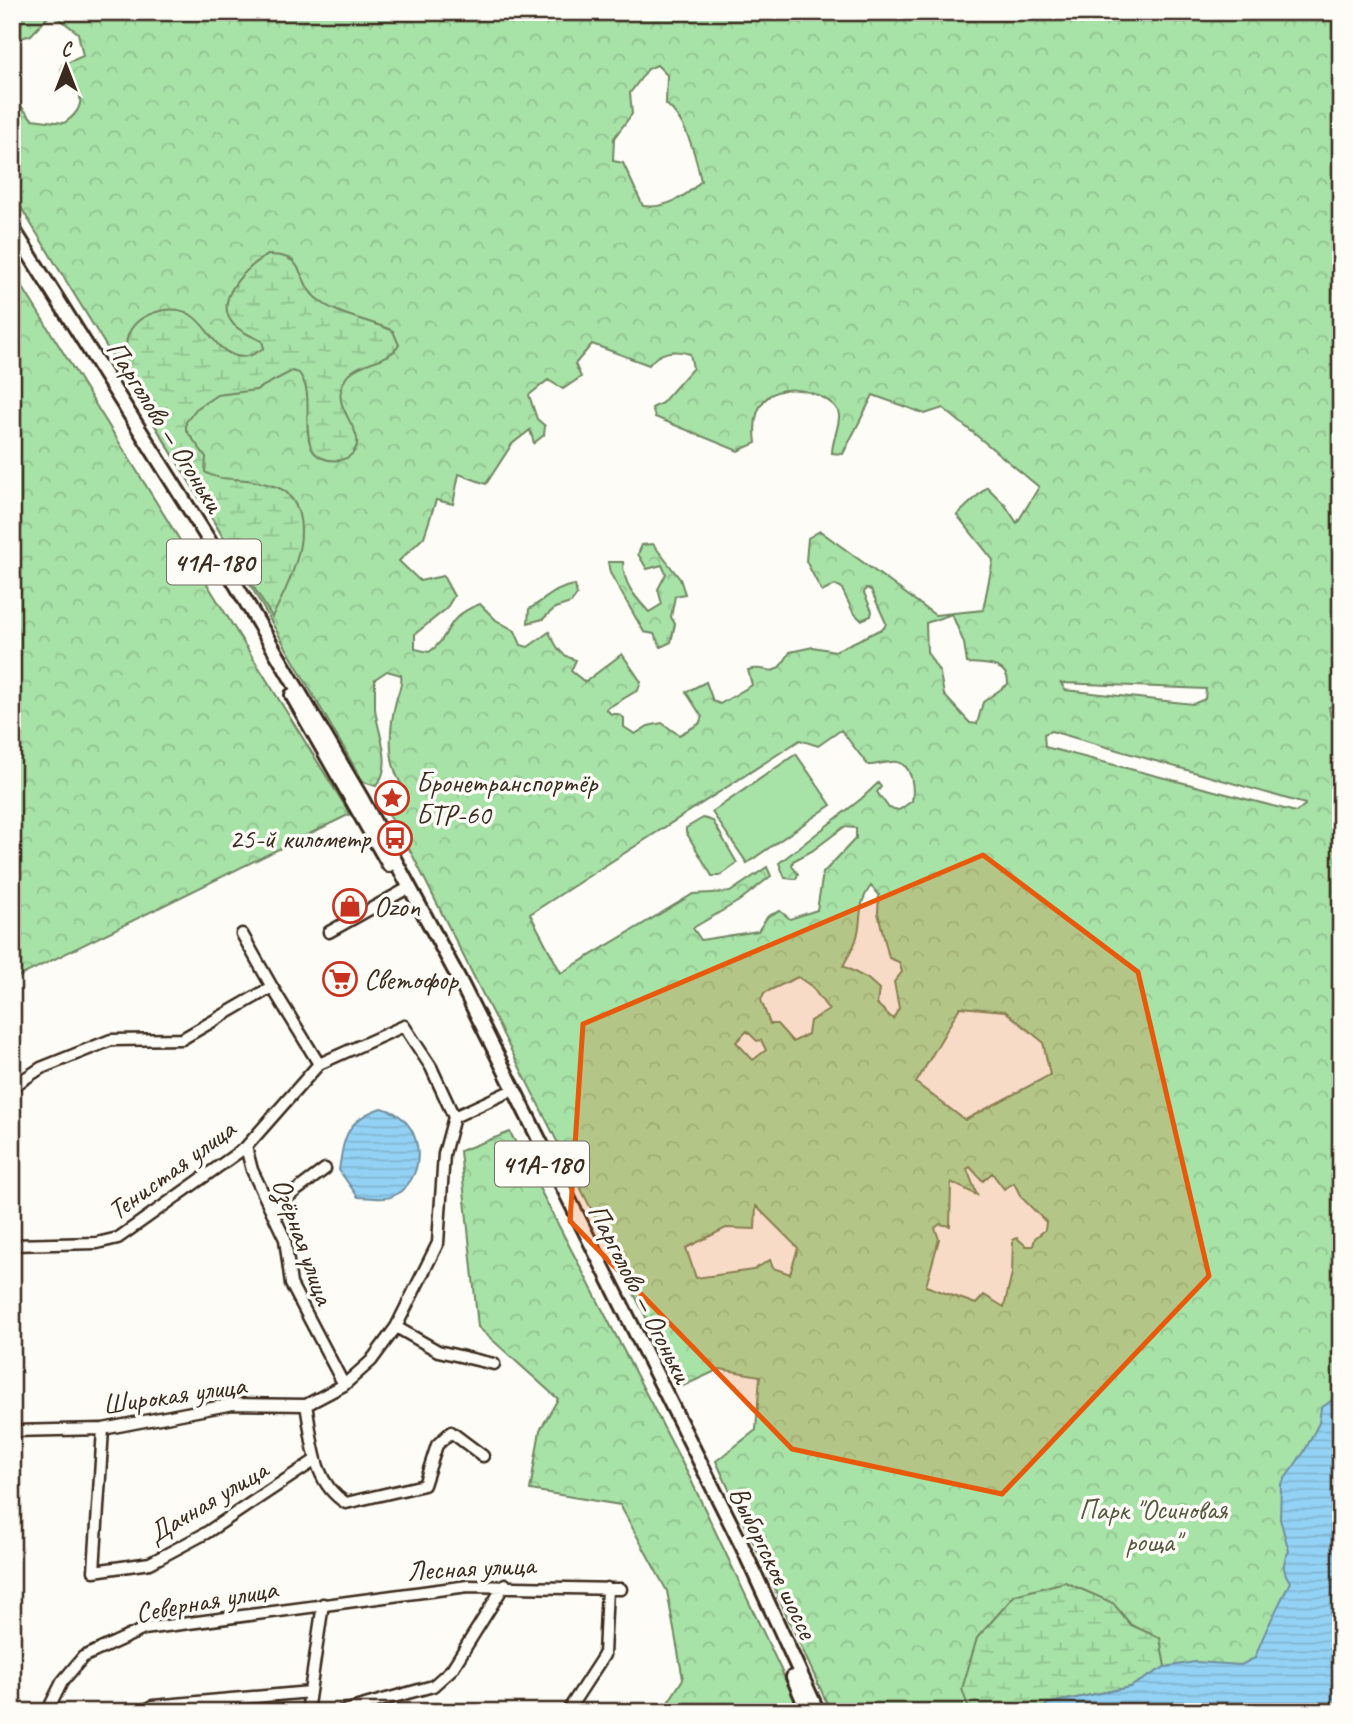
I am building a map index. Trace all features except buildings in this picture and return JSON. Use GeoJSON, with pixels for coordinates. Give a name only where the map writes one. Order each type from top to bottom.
{"type":"FeatureCollection","features":[{"type":"Feature","properties":{"kind":"main road","name":"Парголово — Огоньки"},"geometry":{"type":"LineString","coordinates":[[12,227],[264,629],[406,889],[683,1436]]}},
{"type":"Feature","properties":{"kind":"main road","name":"Парголово — Огоньки"},"geometry":{"type":"LineString","coordinates":[[12,241],[257,633],[406,889],[506,1093],[683,1436]]}},
{"type":"Feature","properties":{"kind":"main road","name":"Выборгское шоссе"},"geometry":{"type":"LineString","coordinates":[[683,1436],[808,1712]]}},
{"type":"Feature","properties":{"kind":"main road","name":"Выборгское шоссе"},"geometry":{"type":"LineString","coordinates":[[683,1436],[742,1546],[818,1712]]}},
{"type":"Feature","properties":{"kind":"street"},"geometry":{"type":"LineString","coordinates":[[329,932],[406,889]]}},
{"type":"Feature","properties":{"kind":"street"},"geometry":{"type":"LineString","coordinates":[[242,934],[319,1064],[404,1026],[431,1067],[454,1117],[506,1093]]}},
{"type":"Feature","properties":{"kind":"street"},"geometry":{"type":"LineString","coordinates":[[12,1087],[41,1068],[111,1040],[182,1039],[272,988]]}},
{"type":"Feature","properties":{"kind":"street","name":"Тенистая улица"},"geometry":{"type":"LineString","coordinates":[[12,1245],[97,1243],[118,1238],[246,1147],[319,1064]]}},
{"type":"Feature","properties":{"kind":"street","name":"Широкая улица"},"geometry":{"type":"LineString","coordinates":[[12,1432],[103,1429],[233,1404],[306,1405],[344,1385],[371,1361],[396,1327],[438,1243],[444,1154],[454,1117]]}},
{"type":"Feature","properties":{"kind":"street","name":"Озёрная улица"},"geometry":{"type":"LineString","coordinates":[[246,1147],[253,1170],[273,1208],[285,1239],[291,1284],[344,1385]]}},
{"type":"Feature","properties":{"kind":"street"},"geometry":{"type":"LineString","coordinates":[[273,1208],[325,1169]]}},
{"type":"Feature","properties":{"kind":"street"},"geometry":{"type":"LineString","coordinates":[[396,1327],[438,1351],[494,1364]]}},
{"type":"Feature","properties":{"kind":"street"},"geometry":{"type":"LineString","coordinates":[[306,1405],[314,1461],[337,1497],[346,1503],[424,1485],[437,1445],[451,1432],[483,1456]]}},
{"type":"Feature","properties":{"kind":"street","name":"Дачная улица"},"geometry":{"type":"LineString","coordinates":[[103,1429],[94,1571],[150,1563],[206,1533],[314,1461]]}},
{"type":"Feature","properties":{"kind":"street"},"geometry":{"type":"LineString","coordinates":[[340,1712],[433,1686],[452,1669],[505,1584]]}},
{"type":"Feature","properties":{"kind":"street","name":"Лесная улица"},"geometry":{"type":"LineString","coordinates":[[323,1604],[408,1591],[505,1584],[621,1589]]}},
{"type":"Feature","properties":{"kind":"street"},"geometry":{"type":"LineString","coordinates":[[567,1712],[604,1656],[607,1588]]}},
{"type":"Feature","properties":{"kind":"street"},"geometry":{"type":"LineString","coordinates":[[307,1712],[323,1604]]}},
{"type":"Feature","properties":{"kind":"street","name":"Северная улица"},"geometry":{"type":"LineString","coordinates":[[47,1712],[62,1682],[83,1657],[144,1629],[323,1604]]}},
{"type":"Feature","properties":{"kind":"street"},"geometry":{"type":"LineString","coordinates":[[142,1712],[153,1706],[184,1702],[310,1692]]}},
{"type":"Feature","properties":{"kind":"highlighted area"},"geometry":{"type":"Polygon","coordinates":[[[983,855],[1138,972],[1209,1276],[1002,1494],[792,1449],[570,1221],[583,1024],[983,855]]]}},
{"type":"Feature","properties":{"kind":"green space","name":"Парк \"Осиновая роща\""},"geometry":{"type":"Polygon","coordinates":[[[20,12],[470,12],[513,20],[584,17],[593,12],[1341,12],[1341,705],[1329,707],[1331,718],[1341,722],[1341,1712],[831,1712],[716,1461],[756,1430],[760,1376],[720,1369],[681,1387],[413,856],[383,804],[406,790],[395,771],[391,748],[392,723],[401,675],[387,671],[375,679],[376,718],[385,758],[384,768],[376,786],[363,782],[213,520],[12,193],[12,96],[32,119],[64,123],[77,110],[80,97],[74,84],[61,73],[62,65],[83,56],[78,33],[57,17],[49,16],[31,35],[12,41],[12,26],[22,17],[20,12]],[[657,65],[648,69],[630,93],[632,114],[614,138],[613,161],[623,163],[643,206],[667,204],[682,197],[701,181],[693,150],[685,129],[666,104],[667,75],[657,65]],[[592,344],[575,364],[581,377],[563,389],[548,380],[529,395],[537,419],[545,426],[544,435],[534,443],[530,430],[512,444],[486,484],[459,474],[453,504],[436,500],[424,537],[399,561],[420,581],[443,576],[454,596],[446,609],[415,634],[415,649],[429,652],[442,640],[459,615],[480,604],[496,620],[515,631],[521,645],[528,647],[549,632],[562,653],[576,660],[571,671],[585,682],[622,654],[641,682],[638,690],[606,709],[611,714],[624,718],[624,727],[635,734],[648,726],[662,723],[679,735],[699,724],[702,717],[686,692],[706,682],[713,701],[720,704],[752,685],[748,670],[774,670],[779,668],[790,652],[813,647],[835,651],[884,628],[886,623],[871,590],[866,588],[864,593],[872,611],[871,616],[861,620],[853,612],[841,587],[835,585],[822,592],[806,561],[808,538],[820,531],[935,615],[983,610],[993,560],[957,515],[987,487],[1005,505],[1017,523],[1039,487],[943,408],[925,414],[873,395],[843,454],[832,453],[839,419],[835,406],[809,392],[793,390],[777,392],[764,401],[756,417],[756,443],[738,451],[655,417],[652,408],[662,403],[693,368],[690,354],[684,352],[662,354],[649,365],[592,344]],[[952,614],[926,623],[927,652],[940,673],[944,695],[970,723],[977,724],[983,702],[1008,684],[1004,672],[987,664],[967,663],[964,643],[952,614]],[[1061,683],[1065,690],[1193,704],[1205,699],[1206,689],[1061,683]],[[841,730],[818,746],[800,740],[530,914],[561,973],[693,894],[730,892],[767,867],[771,876],[739,901],[693,928],[701,940],[758,931],[768,916],[780,911],[790,919],[817,910],[823,873],[856,838],[856,828],[844,827],[812,851],[793,861],[792,866],[798,874],[796,879],[785,878],[779,863],[878,783],[881,787],[877,792],[889,808],[899,810],[912,801],[913,790],[909,772],[897,762],[868,765],[841,730]],[[1051,731],[1044,734],[1045,747],[1296,812],[1305,804],[1051,731]],[[871,886],[863,900],[856,940],[843,966],[868,979],[879,989],[877,1004],[893,1019],[899,1008],[894,982],[902,972],[899,962],[889,958],[878,913],[879,895],[871,886]],[[798,977],[764,993],[761,1000],[770,1024],[777,1024],[793,1042],[808,1034],[810,1021],[829,1010],[811,986],[798,977]],[[960,1007],[916,1083],[965,1120],[1050,1075],[1043,1042],[1005,1011],[960,1007]],[[747,1031],[736,1042],[753,1060],[766,1050],[761,1040],[757,1041],[747,1031]],[[970,1167],[967,1169],[977,1195],[951,1182],[950,1226],[940,1224],[935,1228],[939,1239],[926,1286],[976,1304],[984,1295],[1004,1307],[1012,1273],[1013,1240],[1017,1238],[1026,1246],[1033,1246],[1035,1238],[1045,1230],[1046,1222],[1021,1197],[1014,1183],[1004,1189],[992,1173],[983,1181],[970,1167]],[[756,1206],[755,1229],[726,1228],[686,1248],[696,1278],[753,1270],[770,1260],[773,1268],[790,1274],[798,1248],[756,1206]]]}},
{"type":"Feature","properties":{"kind":"green space"},"geometry":{"type":"Polygon","coordinates":[[[15,65],[12,96],[12,66],[15,65]]]}},
{"type":"Feature","properties":{"kind":"green space"},"geometry":{"type":"Polygon","coordinates":[[[268,255],[290,259],[300,271],[307,287],[321,302],[393,331],[399,345],[387,356],[355,370],[343,383],[341,400],[355,431],[357,444],[350,456],[343,459],[336,461],[321,458],[311,447],[304,382],[299,373],[292,371],[256,390],[217,395],[196,409],[186,422],[186,430],[206,457],[205,472],[217,477],[278,488],[288,494],[297,507],[301,523],[298,556],[272,617],[131,386],[126,353],[127,339],[133,326],[148,315],[165,310],[191,315],[220,347],[233,355],[245,357],[264,348],[262,341],[234,325],[228,315],[227,305],[229,295],[242,275],[268,255]]]}},
{"type":"Feature","properties":{"kind":"green space"},"geometry":{"type":"Polygon","coordinates":[[[12,270],[350,814],[12,980],[12,270]]]}},
{"type":"Feature","properties":{"kind":"green space"},"geometry":{"type":"Polygon","coordinates":[[[653,544],[680,579],[685,594],[675,596],[671,617],[675,624],[671,642],[661,647],[654,634],[644,632],[610,573],[608,562],[623,562],[628,584],[649,612],[662,604],[658,589],[666,574],[662,565],[647,569],[638,554],[642,545],[653,544]]]}},
{"type":"Feature","properties":{"kind":"green space"},"geometry":{"type":"Polygon","coordinates":[[[575,585],[577,595],[571,603],[555,608],[543,619],[528,623],[529,609],[556,591],[575,585]]]}},
{"type":"Feature","properties":{"kind":"green space"},"geometry":{"type":"Polygon","coordinates":[[[796,754],[831,805],[747,863],[712,812],[796,754]]]}},
{"type":"Feature","properties":{"kind":"green space"},"geometry":{"type":"Polygon","coordinates":[[[703,818],[713,821],[737,863],[720,876],[712,876],[686,832],[686,828],[703,818]]]}},
{"type":"Feature","properties":{"kind":"green space"},"geometry":{"type":"Polygon","coordinates":[[[510,1132],[690,1478],[801,1712],[662,1712],[683,1679],[667,1591],[620,1505],[530,1490],[540,1430],[558,1399],[478,1327],[460,1151],[510,1132]]]}},
{"type":"Feature","properties":{"kind":"green space"},"geometry":{"type":"Polygon","coordinates":[[[1065,1582],[1113,1603],[1131,1625],[1160,1638],[1165,1667],[1130,1687],[1047,1704],[1041,1712],[970,1712],[962,1689],[977,1638],[1015,1595],[1065,1582]]]}},
{"type":"Feature","properties":{"kind":"water"},"geometry":{"type":"Polygon","coordinates":[[[381,1108],[395,1113],[406,1122],[413,1134],[417,1147],[414,1174],[406,1186],[391,1197],[358,1197],[339,1170],[345,1139],[360,1118],[381,1108]]]}},
{"type":"Feature","properties":{"kind":"water"},"geometry":{"type":"Polygon","coordinates":[[[1341,1394],[1341,1712],[1041,1712],[1047,1704],[1130,1687],[1165,1667],[1195,1662],[1241,1665],[1255,1658],[1290,1582],[1284,1567],[1289,1551],[1280,1519],[1281,1484],[1304,1452],[1319,1423],[1321,1408],[1341,1394]]]}},
{"type":"Feature","properties":{"kind":"waterway"},"geometry":{"type":"LineString","coordinates":[[12,18],[21,12]]}},
{"type":"Feature","properties":{"kind":"waterway"},"geometry":{"type":"LineString","coordinates":[[579,12],[585,12]]}},
{"type":"Feature","properties":{"kind":"waterway"},"geometry":{"type":"LineString","coordinates":[[589,12],[593,16],[605,12]]}},
{"type":"Feature","properties":{"kind":"place","name":"Бронетранспортёр БТР-60"},"geometry":{"type":"Point","coordinates":[392,798]}},
{"type":"Feature","properties":{"kind":"place","name":"25-й километр"},"geometry":{"type":"Point","coordinates":[395,838]}},
{"type":"Feature","properties":{"kind":"place","name":"Ozon"},"geometry":{"type":"Point","coordinates":[350,906]}},
{"type":"Feature","properties":{"kind":"place","name":"Светофор"},"geometry":{"type":"Point","coordinates":[340,979]}}]}
